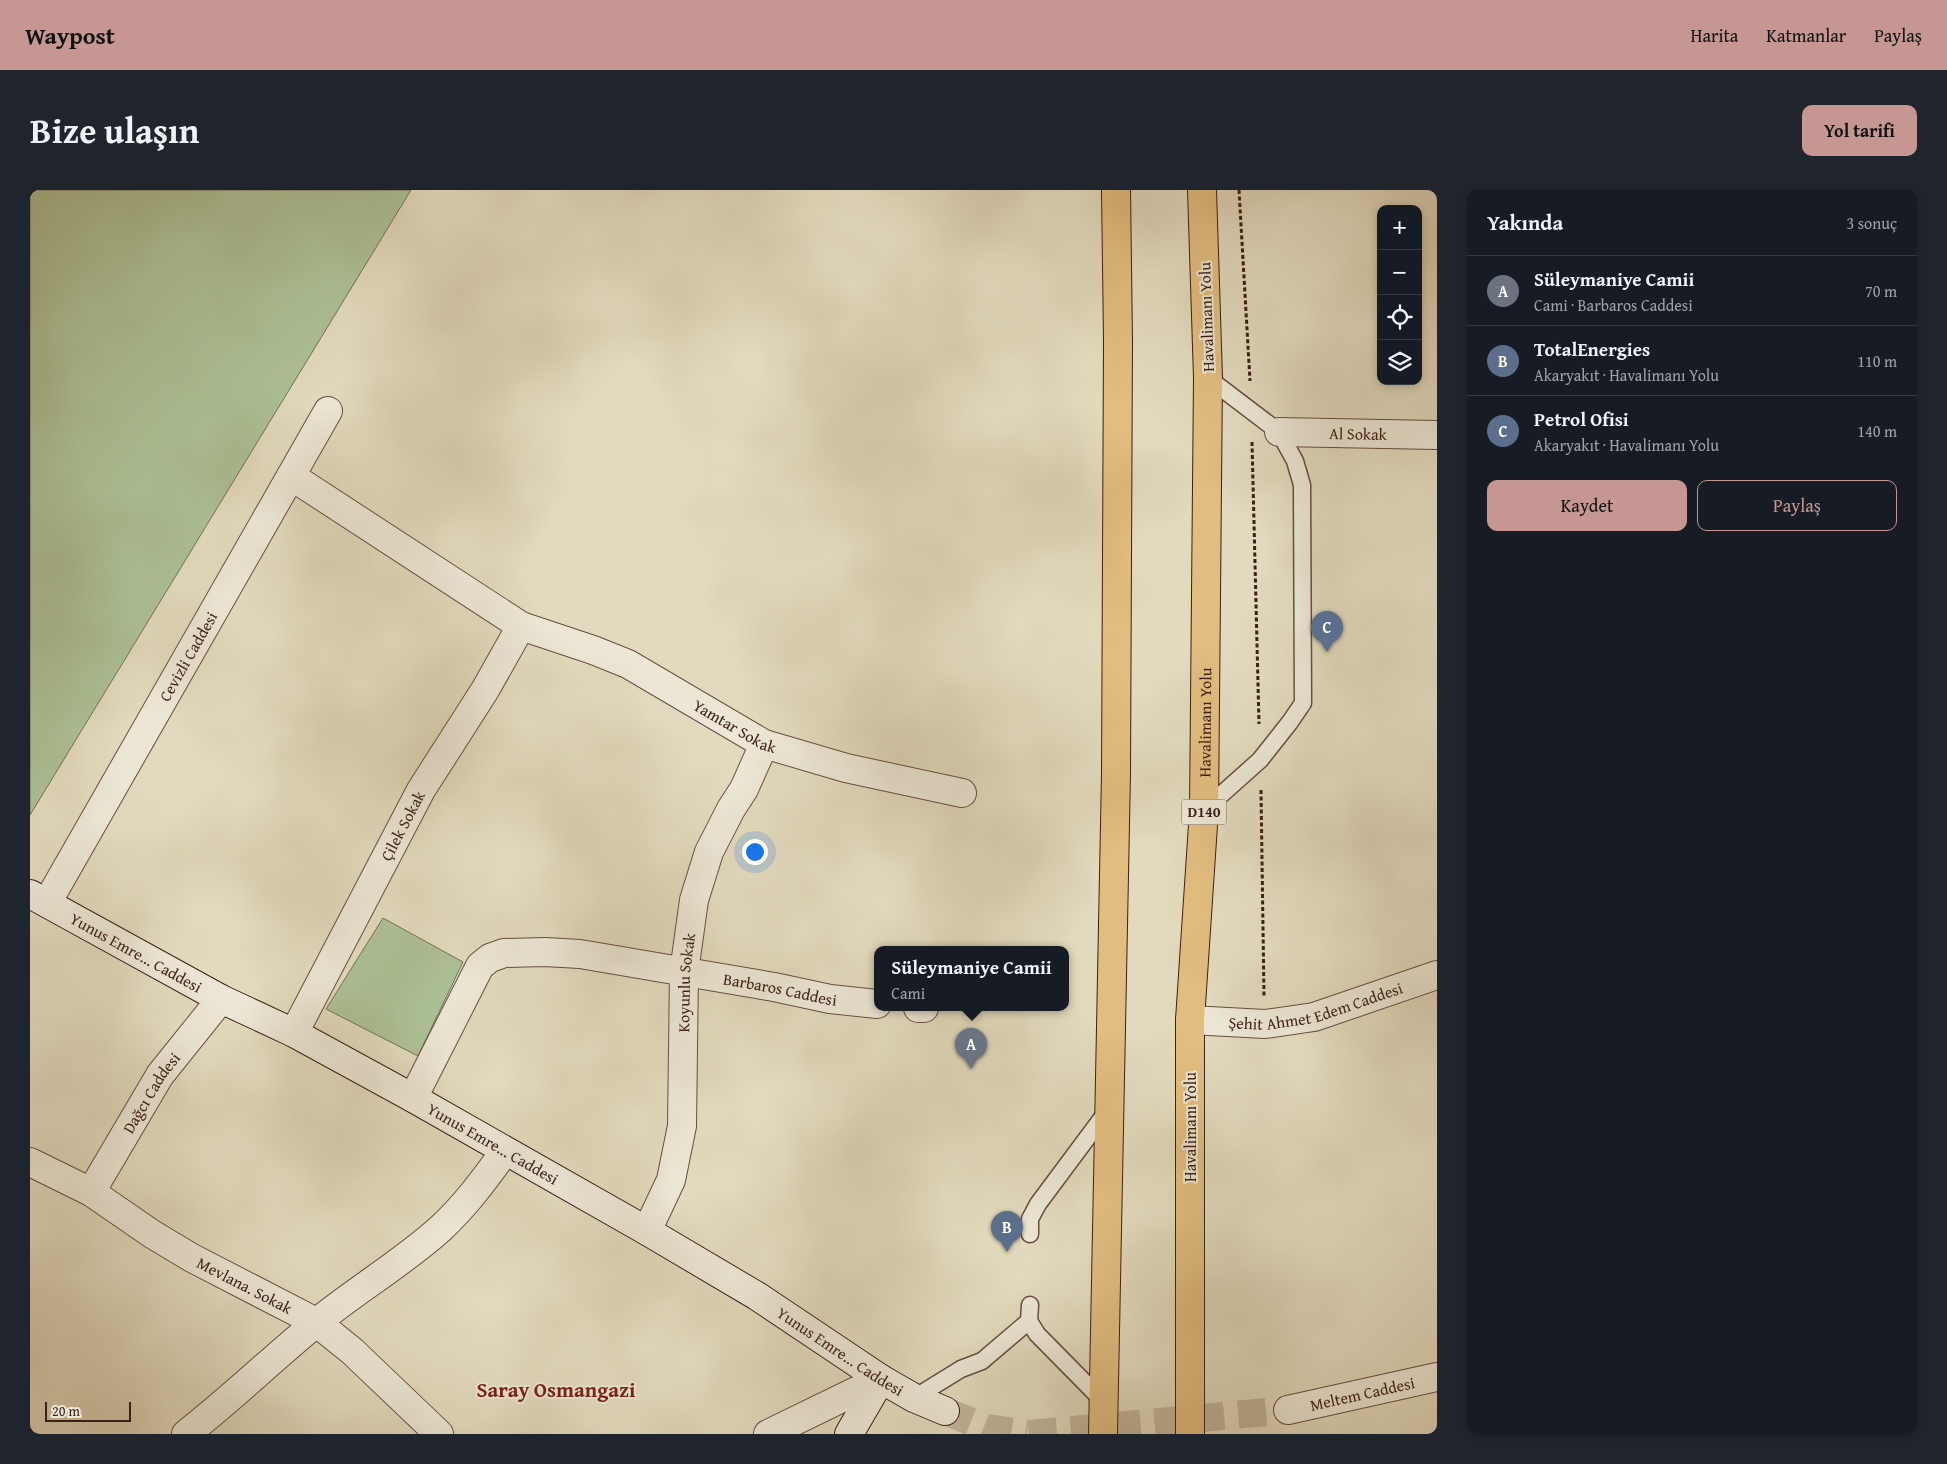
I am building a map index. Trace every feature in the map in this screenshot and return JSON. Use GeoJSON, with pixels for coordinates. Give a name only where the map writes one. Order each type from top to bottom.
{"type":"FeatureCollection","features":[{"type":"Feature","properties":{"kind":"highway"},"geometry":{"type":"LineString","coordinates":[[1103,1434],[1115,783],[1118,470],[1118,258],[1116,190]]}},
{"type":"Feature","properties":{"kind":"highway","name":"Havalimanı Yolu"},"geometry":{"type":"LineString","coordinates":[[1190,1434],[1190,1020],[1204,810],[1208,378],[1202,190]]}},
{"type":"Feature","properties":{"kind":"street","name":"Cevizli Caddesi"},"geometry":{"type":"LineString","coordinates":[[38,898],[328,411]]}},
{"type":"Feature","properties":{"kind":"street","name":"Al Sokak"},"geometry":{"type":"LineString","coordinates":[[1280,432],[1437,435]]}},
{"type":"Feature","properties":{"kind":"street","name":"Yamtar Sokak"},"geometry":{"type":"LineString","coordinates":[[291,476],[521,626],[628,664],[764,744],[846,768],[962,793]]}},
{"type":"Feature","properties":{"kind":"street","name":"Çilek Sokak"},"geometry":{"type":"LineString","coordinates":[[294,1033],[421,790],[485,690],[521,626]]}},
{"type":"Feature","properties":{"kind":"street","name":"Koyunlu Sokak"},"geometry":{"type":"LineString","coordinates":[[647,1231],[671,1180],[682,1126],[684,972],[694,900],[710,852],[731,809],[744,789],[764,744]]}},
{"type":"Feature","properties":{"kind":"street","name":"Yunus Emre... Caddesi"},"geometry":{"type":"LineString","coordinates":[[38,898],[221,999],[294,1033],[505,1150],[757,1296],[881,1379],[914,1398],[945,1412]]}},
{"type":"Feature","properties":{"kind":"street","name":"Barbaros Caddesi"},"geometry":{"type":"LineString","coordinates":[[413,1098],[480,966],[490,958],[504,953],[545,952],[580,954],[774,986],[830,999],[874,1004]]}},
{"type":"Feature","properties":{"kind":"street","name":"Şehit Ahmet Edem Caddesi"},"geometry":{"type":"LineString","coordinates":[[1190,1020],[1265,1024],[1314,1017],[1437,976]]}},
{"type":"Feature","properties":{"kind":"street","name":"Dağcı Caddesi"},"geometry":{"type":"LineString","coordinates":[[91,1192],[160,1075],[221,999]]}},
{"type":"Feature","properties":{"kind":"street"},"geometry":{"type":"LineString","coordinates":[[186,1434],[214,1413],[316,1322],[378,1278],[440,1229],[477,1190],[505,1150]]}},
{"type":"Feature","properties":{"kind":"street","name":"Mevlana. Sokak"},"geometry":{"type":"LineString","coordinates":[[30,1162],[91,1192],[152,1234],[192,1258],[316,1322],[352,1351],[439,1434]]}},
{"type":"Feature","properties":{"kind":"street","name":"Meltem Caddesi"},"geometry":{"type":"LineString","coordinates":[[1288,1410],[1437,1377]]}},
{"type":"Feature","properties":{"kind":"street"},"geometry":{"type":"LineString","coordinates":[[768,1434],[881,1379]]}},
{"type":"Feature","properties":{"kind":"street"},"geometry":{"type":"LineString","coordinates":[[849,1434],[881,1379]]}},
{"type":"Feature","properties":{"kind":"lane"},"geometry":{"type":"LineString","coordinates":[[1204,810],[1260,760],[1285,729],[1302,703],[1302,486],[1295,461],[1280,432],[1208,378]]}},
{"type":"Feature","properties":{"kind":"lane"},"geometry":{"type":"LineString","coordinates":[[1030,1234],[1030,1219],[1038,1204],[1110,1109]]}},
{"type":"Feature","properties":{"kind":"lane"},"geometry":{"type":"LineString","coordinates":[[914,1398],[961,1369],[982,1361],[1029,1313],[1037,1334],[1103,1401]]}},
{"type":"Feature","properties":{"kind":"path"},"geometry":{"type":"LineString","coordinates":[[1239,190],[1251,410],[1265,1024]]}},
{"type":"Feature","properties":{"kind":"green space"},"geometry":{"type":"Polygon","coordinates":[[[30,190],[411,190],[30,815],[30,190]]]}},
{"type":"Feature","properties":{"kind":"green space"},"geometry":{"type":"Polygon","coordinates":[[[383,918],[463,962],[418,1056],[326,1009],[383,918]]]}},
{"type":"Feature","properties":{"kind":"tunnel"},"geometry":{"type":"LineString","coordinates":[[1029,1434],[1288,1410]]}},
{"type":"Feature","properties":{"kind":"tunnel"},"geometry":{"type":"LineString","coordinates":[[945,1411],[987,1428],[1027,1434]]}},
{"type":"Feature","properties":{"kind":"place","name":"Petrol Ofisi"},"geometry":{"type":"Point","coordinates":[1327,652]}},
{"type":"Feature","properties":{"kind":"place","name":"Süleymaniye Camii"},"geometry":{"type":"Point","coordinates":[971,1069]}},
{"type":"Feature","properties":{"kind":"place","name":"TotalEnergies"},"geometry":{"type":"Point","coordinates":[1007,1252]}},
{"type":"Feature","properties":{"kind":"district","name":"Saray Osmangazi"},"geometry":{"type":"Point","coordinates":[556,1390]}}]}
